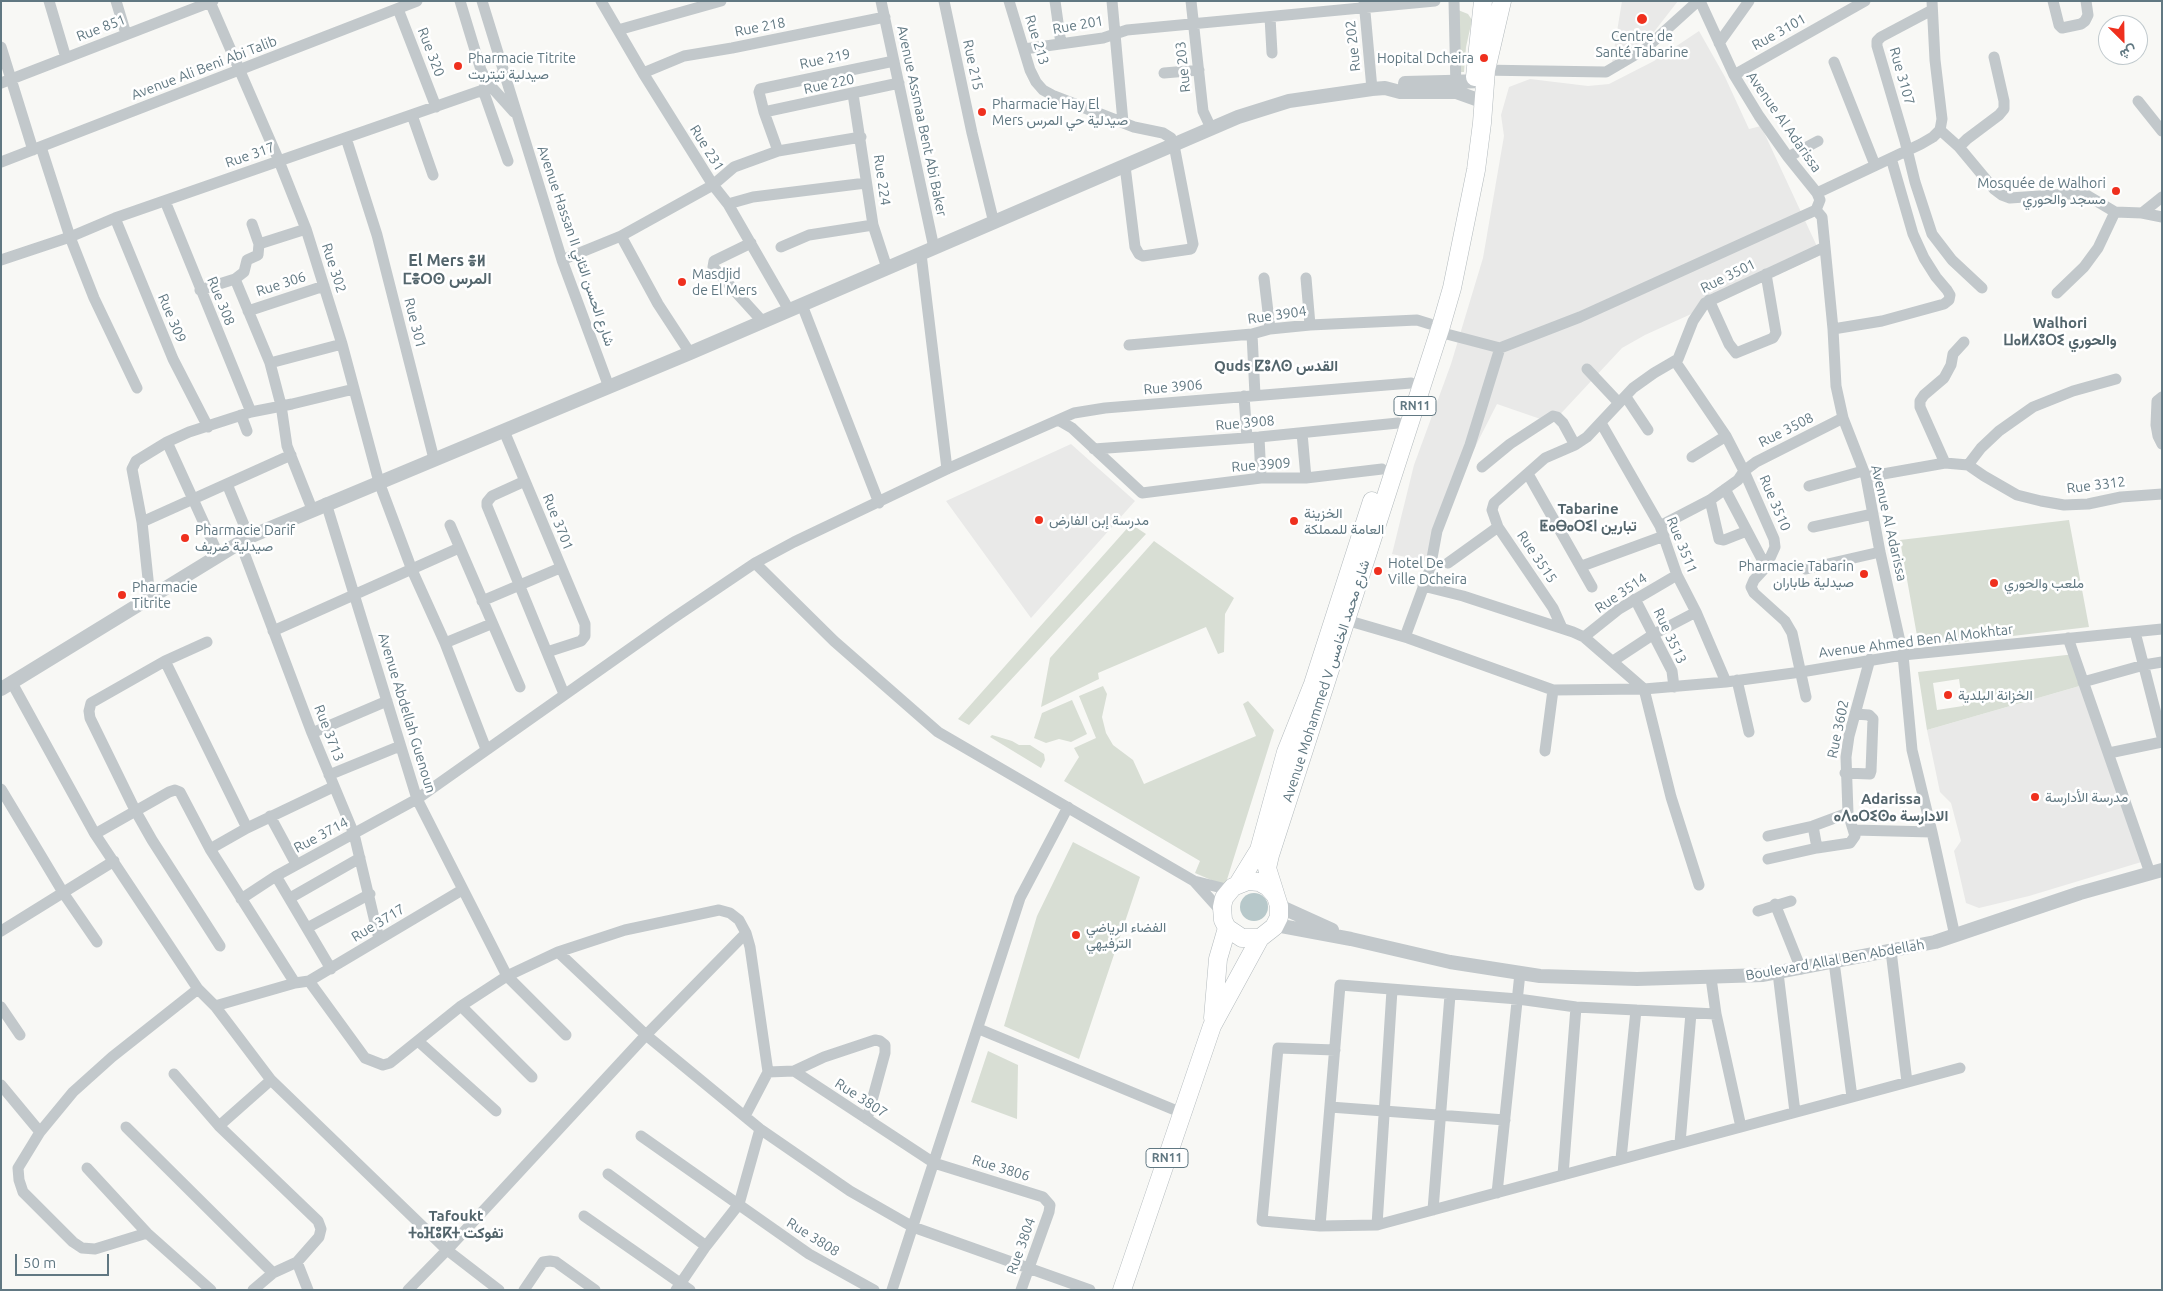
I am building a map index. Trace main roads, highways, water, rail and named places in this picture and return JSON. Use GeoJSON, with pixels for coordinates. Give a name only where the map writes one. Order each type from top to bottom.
{"type":"FeatureCollection","features":[{"type":"Feature","properties":{"kind":"main road","name":"Avenue Mohammed V شارع محمد الخامس"},"geometry":{"type":"LineString","coordinates":[[1277,900],[1267,868],[1270,855],[1346,620],[1463,235],[1476,170],[1483,1]]}},
{"type":"Feature","properties":{"kind":"main road","name":"Avenue Mohammed V شارع محمد الخامس"},"geometry":{"type":"LineString","coordinates":[[1480,83],[1502,1]]}},
{"type":"Feature","properties":{"kind":"main road","name":"Avenue Mohammed V شارع محمد الخامس"},"geometry":{"type":"LineString","coordinates":[[1234,887],[1258,850],[1286,752],[1313,684],[1411,383],[1435,328]]}},
{"type":"Feature","properties":{"kind":"main road"},"geometry":{"type":"LineString","coordinates":[[1234,887],[1248,881],[1259,882],[1268,887],[1277,900]]}},
{"type":"Feature","properties":{"kind":"main road","name":"RN11"},"geometry":{"type":"LineString","coordinates":[[1212,1026],[1218,958],[1224,920],[1224,898],[1234,887]]}},
{"type":"Feature","properties":{"kind":"main road","name":"RN11"},"geometry":{"type":"LineString","coordinates":[[1122,1290],[1212,1026],[1267,932],[1279,917],[1277,900]]}},
{"type":"Feature","properties":{"kind":"main road"},"geometry":{"type":"LineString","coordinates":[[1224,920],[1234,934],[1242,938],[1267,932]]}},
{"type":"Feature","properties":{"kind":"place","name":"Centre de Santé Tabarine"},"geometry":{"type":"Point","coordinates":[1642,19]}},
{"type":"Feature","properties":{"kind":"place","name":"Hopital Dcheira"},"geometry":{"type":"Point","coordinates":[1484,58]}},
{"type":"Feature","properties":{"kind":"place","name":"Pharmacie Titrite صيدلية تيتريت"},"geometry":{"type":"Point","coordinates":[458,66]}},
{"type":"Feature","properties":{"kind":"place","name":"Pharmacie Hay El Mers صيدلية حي المرس"},"geometry":{"type":"Point","coordinates":[982,112]}},
{"type":"Feature","properties":{"kind":"place","name":"Mosquée de Walhori مسجد والحوري"},"geometry":{"type":"Point","coordinates":[2116,191]}},
{"type":"Feature","properties":{"kind":"place","name":"Masdjid de El Mers"},"geometry":{"type":"Point","coordinates":[682,282]}},
{"type":"Feature","properties":{"kind":"place","name":"مدرسة إبن الفارض"},"geometry":{"type":"Point","coordinates":[1039,520]}},
{"type":"Feature","properties":{"kind":"place","name":"الخزينة العامة للمملكة"},"geometry":{"type":"Point","coordinates":[1294,521]}},
{"type":"Feature","properties":{"kind":"place","name":"Pharmacie Darif صيدلية ضريف"},"geometry":{"type":"Point","coordinates":[185,538]}},
{"type":"Feature","properties":{"kind":"place","name":"Hotel De Ville Dcheira"},"geometry":{"type":"Point","coordinates":[1378,571]}},
{"type":"Feature","properties":{"kind":"place","name":"Pharmacie Tabarin صيدلية طاباران"},"geometry":{"type":"Point","coordinates":[1864,574]}},
{"type":"Feature","properties":{"kind":"place","name":"ملعب والحوري"},"geometry":{"type":"Point","coordinates":[1994,583]}},
{"type":"Feature","properties":{"kind":"place","name":"Pharmacie Titrite"},"geometry":{"type":"Point","coordinates":[122,595]}},
{"type":"Feature","properties":{"kind":"place","name":"الخزانة البلدية"},"geometry":{"type":"Point","coordinates":[1948,695]}},
{"type":"Feature","properties":{"kind":"place","name":"مدرسة الأدارسة"},"geometry":{"type":"Point","coordinates":[2035,797]}},
{"type":"Feature","properties":{"kind":"place","name":"الفضاء الرياضي الترفيهي"},"geometry":{"type":"Point","coordinates":[1076,935]}},
{"type":"Feature","properties":{"kind":"district","name":"El Mers ⴻⵍ ⵎⴻⵔⵙ المرس"},"geometry":{"type":"Point","coordinates":[447,270]}},
{"type":"Feature","properties":{"kind":"district","name":"Walhori ⵡⴰⵍⵃⵓⵔⵉ والحوري"},"geometry":{"type":"Point","coordinates":[2060,332]}},
{"type":"Feature","properties":{"kind":"district","name":"Quds ⵇⵓⴷⵙ القدس"},"geometry":{"type":"Point","coordinates":[1276,366]}},
{"type":"Feature","properties":{"kind":"district","name":"Tabarine ⵟⴰⴱⴰⵔⵉⵏ تبارين"},"geometry":{"type":"Point","coordinates":[1588,518]}},
{"type":"Feature","properties":{"kind":"district","name":"Adarissa ⴰⴷⴰⵔⵉⵙⴰ الادارسة"},"geometry":{"type":"Point","coordinates":[1891,808]}},
{"type":"Feature","properties":{"kind":"district","name":"Tafoukt ⵜⴰⴼⵓⴽⵜ تفوكت"},"geometry":{"type":"Point","coordinates":[456,1224]}}]}
